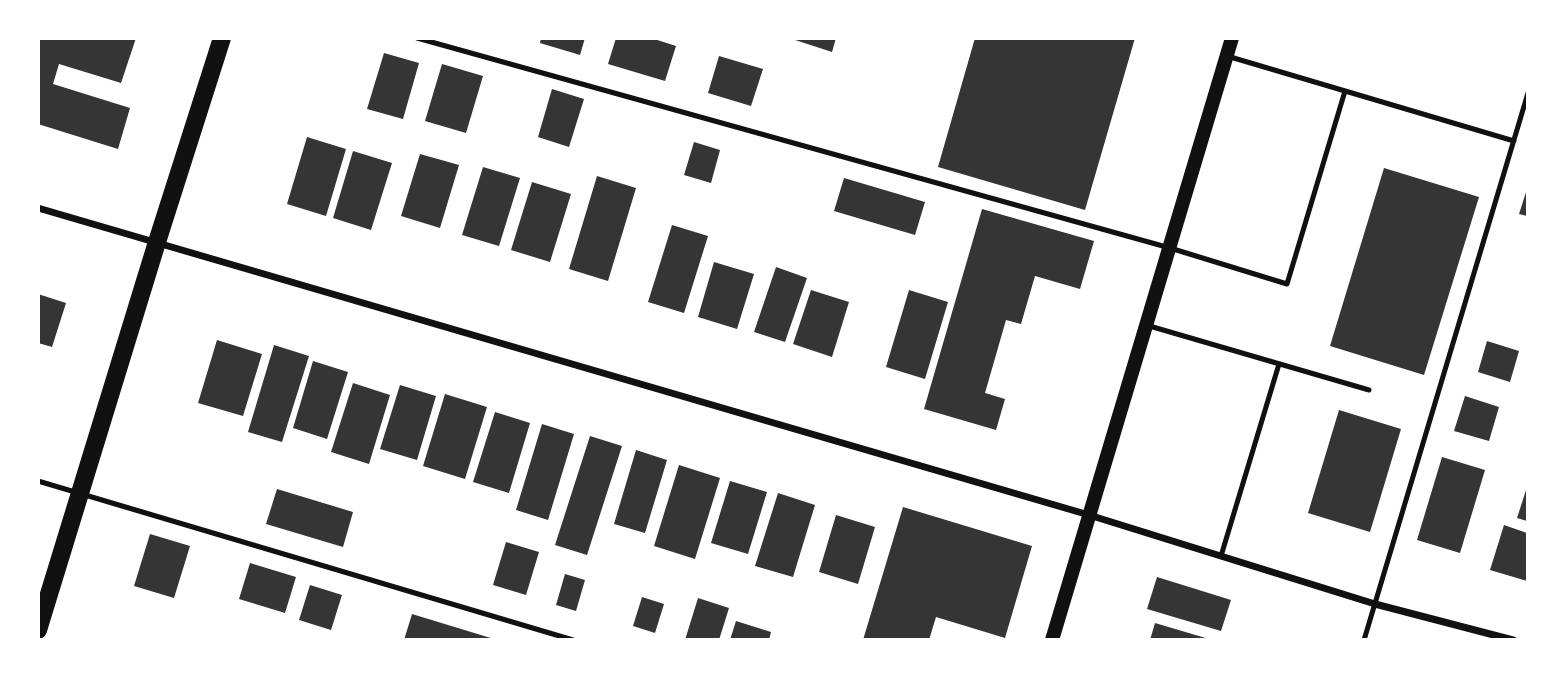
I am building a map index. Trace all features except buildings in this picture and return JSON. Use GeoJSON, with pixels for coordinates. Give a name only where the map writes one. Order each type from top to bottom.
{"type":"FeatureCollection","features":[{"type":"Feature","properties":{"kind":"main road"},"geometry":{"type":"LineString","coordinates":[[38,630],[222,38]]}},
{"type":"Feature","properties":{"kind":"main road"},"geometry":{"type":"LineString","coordinates":[[1052,639],[1233,38]]}},
{"type":"Feature","properties":{"kind":"street"},"geometry":{"type":"LineString","coordinates":[[38,208],[1089,515],[1375,604],[1513,639]]}},
{"type":"Feature","properties":{"kind":"lane"},"geometry":{"type":"LineString","coordinates":[[417,38],[1170,248],[1287,284],[1345,91]]}},
{"type":"Feature","properties":{"kind":"lane"},"geometry":{"type":"LineString","coordinates":[[1227,56],[1514,141]]}},
{"type":"Feature","properties":{"kind":"lane"},"geometry":{"type":"LineString","coordinates":[[1364,639],[1528,93]]}},
{"type":"Feature","properties":{"kind":"lane"},"geometry":{"type":"LineString","coordinates":[[1146,325],[1369,390]]}},
{"type":"Feature","properties":{"kind":"lane"},"geometry":{"type":"LineString","coordinates":[[1222,556],[1279,364]]}},
{"type":"Feature","properties":{"kind":"lane"},"geometry":{"type":"LineString","coordinates":[[38,481],[573,639]]}}]}
